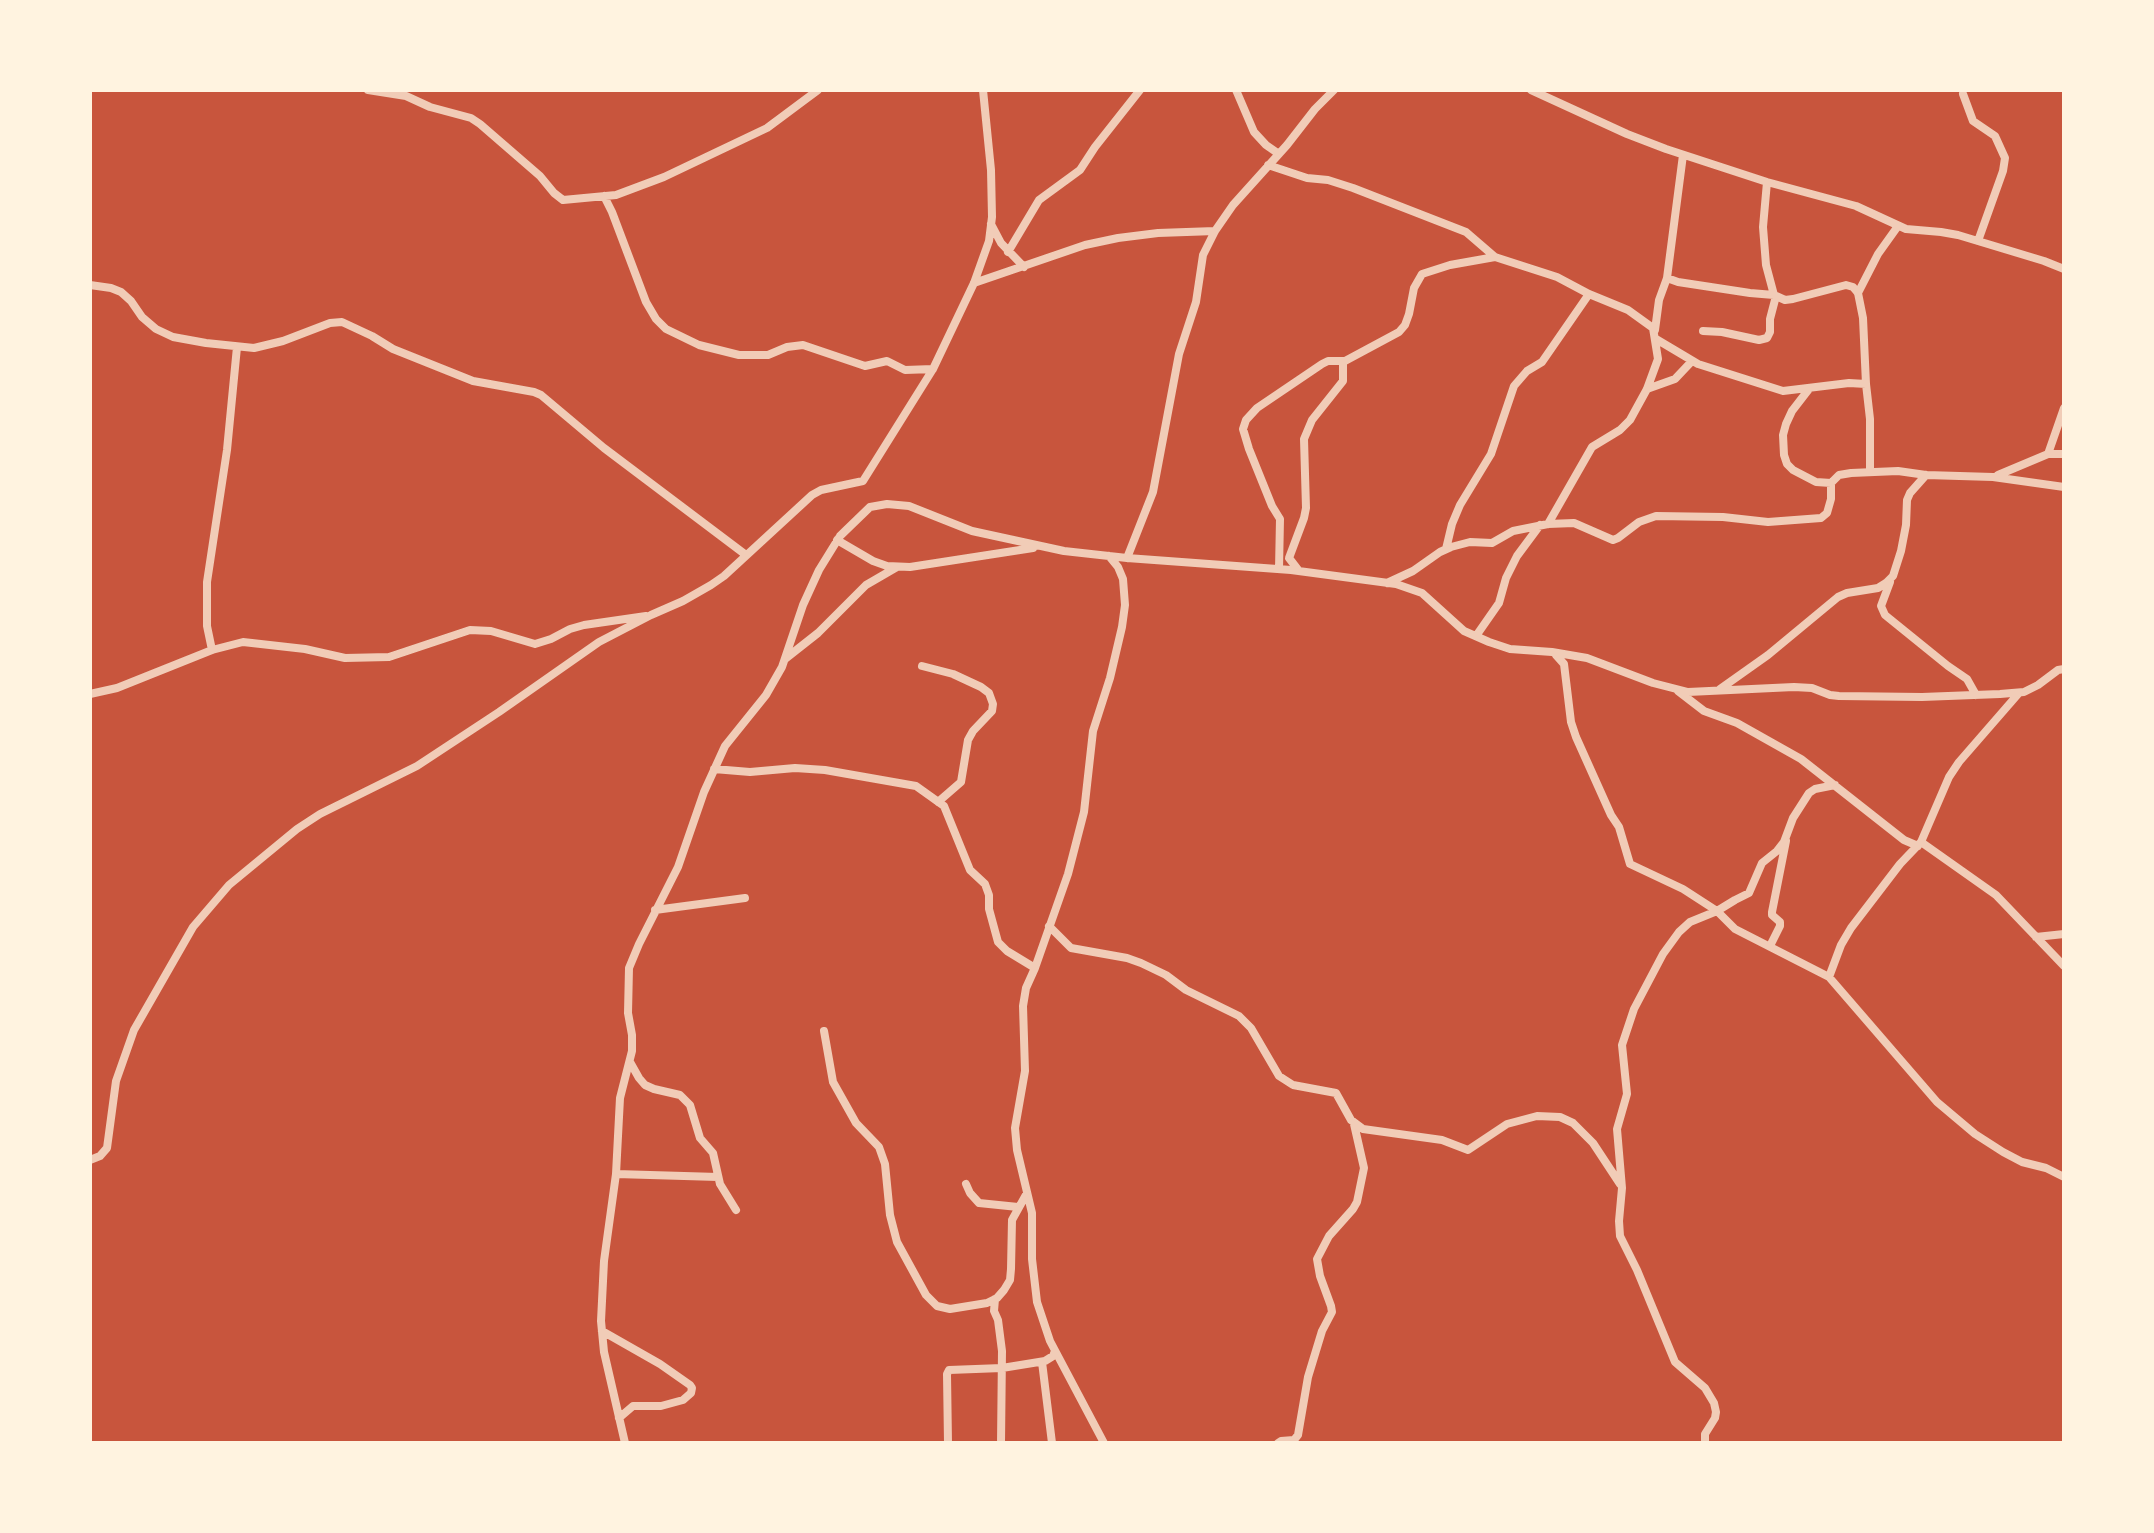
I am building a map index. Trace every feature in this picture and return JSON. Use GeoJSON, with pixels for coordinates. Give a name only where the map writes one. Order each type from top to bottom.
{"type":"FeatureCollection","features":[{"type":"Feature","properties":{"kind":"street"},"geometry":{"type":"LineString","coordinates":[[368,90],[406,96],[430,107],[471,118],[540,176],[563,200],[631,191],[751,137],[818,90]]}},
{"type":"Feature","properties":{"kind":"street"},"geometry":{"type":"LineString","coordinates":[[90,1160],[100,1156],[107,1148],[116,1081],[126,1048],[139,1021],[193,927],[229,885],[320,814],[417,766],[590,649],[711,585],[812,495],[821,490],[863,481],[933,369],[974,283],[989,241],[991,149],[983,90]]}},
{"type":"Feature","properties":{"kind":"street"},"geometry":{"type":"LineString","coordinates":[[1008,252],[1039,200],[1080,170],[1140,90]]}},
{"type":"Feature","properties":{"kind":"street"},"geometry":{"type":"LineString","coordinates":[[1236,90],[1254,132],[1279,154]]}},
{"type":"Feature","properties":{"kind":"street"},"geometry":{"type":"LineString","coordinates":[[1127,558],[1153,492],[1179,354],[1196,302],[1203,255],[1233,205],[1334,90]]}},
{"type":"Feature","properties":{"kind":"street"},"geometry":{"type":"LineString","coordinates":[[1531,90],[1627,134],[1683,155],[1856,206],[1913,231],[1941,232],[1978,241],[2064,269]]}},
{"type":"Feature","properties":{"kind":"street"},"geometry":{"type":"LineString","coordinates":[[1963,94],[1973,121],[1995,136],[2005,158],[1978,241]]}},
{"type":"Feature","properties":{"kind":"street"},"geometry":{"type":"LineString","coordinates":[[1476,636],[1499,603],[1506,578],[1517,556],[1544,524],[1592,447],[1630,420],[1647,389],[1657,365],[1655,335],[1659,300],[1667,278],[1683,155]]}},
{"type":"Feature","properties":{"kind":"street"},"geometry":{"type":"LineString","coordinates":[[1268,165],[1353,188],[1470,235],[1495,257],[1557,277],[1637,315],[1655,335],[1698,364],[1783,391],[1849,383],[1866,384]]}},
{"type":"Feature","properties":{"kind":"street"},"geometry":{"type":"LineString","coordinates":[[1703,331],[1764,340],[1770,332],[1775,296],[1766,265],[1763,227],[1767,182]]}},
{"type":"Feature","properties":{"kind":"street"},"geometry":{"type":"LineString","coordinates":[[604,196],[646,302],[666,329],[699,345],[739,355],[768,355],[787,347],[803,345],[865,366],[887,361],[905,370],[933,369]]}},
{"type":"Feature","properties":{"kind":"street"},"geometry":{"type":"LineString","coordinates":[[991,223],[1008,252],[1024,267]]}},
{"type":"Feature","properties":{"kind":"street"},"geometry":{"type":"LineString","coordinates":[[1858,293],[1878,254],[1898,226]]}},
{"type":"Feature","properties":{"kind":"street"},"geometry":{"type":"LineString","coordinates":[[974,283],[1085,245],[1118,238],[1215,231]]}},
{"type":"Feature","properties":{"kind":"street"},"geometry":{"type":"LineString","coordinates":[[1279,569],[1280,519],[1249,449],[1244,425],[1257,408],[1296,379],[1328,361],[1343,362],[1399,332],[1405,325],[1414,288],[1422,274],[1450,265],[1495,257]]}},
{"type":"Feature","properties":{"kind":"street"},"geometry":{"type":"LineString","coordinates":[[1667,278],[1785,300],[1846,285],[1853,287],[1858,293],[1863,318],[1870,471]]}},
{"type":"Feature","properties":{"kind":"street"},"geometry":{"type":"LineString","coordinates":[[90,285],[121,292],[142,317],[156,329],[173,337],[254,348],[283,341],[330,323],[342,322],[393,349],[460,377],[534,392],[746,555]]}},
{"type":"Feature","properties":{"kind":"street"},"geometry":{"type":"LineString","coordinates":[[1446,549],[1460,505],[1491,454],[1514,386],[1527,371],[1542,362],[1589,294]]}},
{"type":"Feature","properties":{"kind":"street"},"geometry":{"type":"LineString","coordinates":[[212,650],[207,626],[207,582],[229,438],[237,347]]}},
{"type":"Feature","properties":{"kind":"street"},"geometry":{"type":"LineString","coordinates":[[1647,389],[1675,379],[1692,361]]}},
{"type":"Feature","properties":{"kind":"street"},"geometry":{"type":"LineString","coordinates":[[1299,571],[1289,558],[1306,508],[1304,439],[1312,420],[1343,381],[1343,362]]}},
{"type":"Feature","properties":{"kind":"street"},"geometry":{"type":"LineString","coordinates":[[1809,389],[1786,424],[1784,455],[1793,470],[1816,482],[1831,483],[1843,474],[1910,471],[1926,475],[1993,477],[2064,487]]}},
{"type":"Feature","properties":{"kind":"street"},"geometry":{"type":"LineString","coordinates":[[2048,454],[2064,408]]}},
{"type":"Feature","properties":{"kind":"street"},"geometry":{"type":"LineString","coordinates":[[1993,477],[2048,454],[2064,454]]}},
{"type":"Feature","properties":{"kind":"street"},"geometry":{"type":"LineString","coordinates":[[1926,475],[1907,500],[1901,551],[1881,606],[1885,615],[1967,679],[1976,695]]}},
{"type":"Feature","properties":{"kind":"street"},"geometry":{"type":"LineString","coordinates":[[1386,583],[1413,571],[1446,549],[1470,542],[1492,543],[1513,531],[1544,524],[1574,523],[1613,540],[1639,522],[1656,516],[1723,517],[1768,522],[1821,518],[1827,513],[1831,483]]}},
{"type":"Feature","properties":{"kind":"street"},"geometry":{"type":"LineString","coordinates":[[625,1443],[602,1331],[604,1261],[616,1174],[620,1098],[633,1043],[628,1013],[629,968],[678,867],[714,769],[731,736],[766,695],[782,667],[803,605],[837,540],[870,507],[899,504],[919,509],[954,526],[1042,547],[1127,558],[1299,571],[1407,587],[1422,593],[1464,631],[1476,636],[1510,649],[1552,652],[1600,662],[1678,691],[1700,693],[1794,687],[1812,688],[1839,696],[2019,693],[2064,669]]}},
{"type":"Feature","properties":{"kind":"street"},"geometry":{"type":"LineString","coordinates":[[837,540],[873,561],[898,567],[1042,547]]}},
{"type":"Feature","properties":{"kind":"street"},"geometry":{"type":"LineString","coordinates":[[1104,1443],[1055,1351],[1037,1302],[1032,1259],[1032,1213],[1015,1128],[1025,1071],[1023,1006],[1026,988],[1065,883],[1084,812],[1093,731],[1122,627],[1125,605],[1123,579],[1109,556]]}},
{"type":"Feature","properties":{"kind":"street"},"geometry":{"type":"LineString","coordinates":[[784,660],[818,633],[866,585],[898,567]]}},
{"type":"Feature","properties":{"kind":"street"},"geometry":{"type":"LineString","coordinates":[[1718,691],[1768,655],[1838,597],[1878,588],[1893,576]]}},
{"type":"Feature","properties":{"kind":"street"},"geometry":{"type":"LineString","coordinates":[[90,694],[117,688],[212,650],[243,642],[305,649],[345,658],[389,657],[470,630],[491,631],[535,644],[584,625],[651,615]]}},
{"type":"Feature","properties":{"kind":"street"},"geometry":{"type":"LineString","coordinates":[[1552,652],[1564,664],[1571,722],[1619,827],[1629,862],[1683,889],[1717,911],[1731,926],[1829,977],[1937,1102],[1975,1134],[2003,1152],[2064,1177]]}},
{"type":"Feature","properties":{"kind":"street"},"geometry":{"type":"LineString","coordinates":[[922,666],[953,674],[981,687],[993,698],[992,711],[968,740],[961,782],[938,802]]}},
{"type":"Feature","properties":{"kind":"street"},"geometry":{"type":"LineString","coordinates":[[1678,691],[1704,711],[1724,717],[1781,746],[1812,766],[1904,840],[1919,844],[1996,895],[2064,966]]}},
{"type":"Feature","properties":{"kind":"street"},"geometry":{"type":"LineString","coordinates":[[1829,977],[1851,928],[1919,844],[1954,769],[2019,693]]}},
{"type":"Feature","properties":{"kind":"street"},"geometry":{"type":"LineString","coordinates":[[714,769],[750,772],[795,768],[825,770],[916,786],[944,806],[970,870],[988,890],[989,909],[998,942],[1035,968]]}},
{"type":"Feature","properties":{"kind":"street"},"geometry":{"type":"LineString","coordinates":[[1770,946],[1780,926],[1772,912],[1793,818],[1809,793],[1835,785]]}},
{"type":"Feature","properties":{"kind":"street"},"geometry":{"type":"LineString","coordinates":[[1705,1443],[1705,1434],[1715,1418],[1714,1403],[1705,1388],[1675,1362],[1620,1236],[1622,1188],[1617,1129],[1627,1094],[1622,1053],[1634,1009],[1663,954],[1679,932],[1690,922],[1749,893],[1762,863],[1777,851],[1788,832]]}},
{"type":"Feature","properties":{"kind":"street"},"geometry":{"type":"LineString","coordinates":[[655,910],[745,898]]}},
{"type":"Feature","properties":{"kind":"street"},"geometry":{"type":"LineString","coordinates":[[1049,926],[1071,948],[1141,963],[1239,1016],[1251,1028],[1279,1076],[1293,1085],[1336,1093],[1354,1124],[1364,1168],[1357,1202],[1329,1236],[1317,1259],[1332,1312],[1322,1331],[1308,1377],[1297,1438],[1278,1443]]}},
{"type":"Feature","properties":{"kind":"street"},"geometry":{"type":"LineString","coordinates":[[2036,937],[2064,934]]}},
{"type":"Feature","properties":{"kind":"street"},"geometry":{"type":"LineString","coordinates":[[824,1031],[833,1082],[856,1123],[879,1147],[885,1164],[890,1215],[897,1242],[926,1295],[937,1306],[950,1309],[971,1307],[995,1299],[1004,1290],[1010,1280],[1012,1220],[1027,1193]]}},
{"type":"Feature","properties":{"kind":"street"},"geometry":{"type":"LineString","coordinates":[[630,1062],[645,1085],[680,1095],[690,1105],[700,1138],[713,1153],[724,1193],[736,1210]]}},
{"type":"Feature","properties":{"kind":"street"},"geometry":{"type":"LineString","coordinates":[[1354,1124],[1379,1132],[1442,1140],[1468,1150],[1507,1124],[1537,1116],[1560,1117],[1573,1123],[1593,1143],[1622,1188]]}},
{"type":"Feature","properties":{"kind":"street"},"geometry":{"type":"LineString","coordinates":[[616,1174],[718,1177]]}},
{"type":"Feature","properties":{"kind":"street"},"geometry":{"type":"LineString","coordinates":[[966,1184],[979,1203],[1018,1207]]}},
{"type":"Feature","properties":{"kind":"street"},"geometry":{"type":"LineString","coordinates":[[995,1299],[994,1311],[1001,1334],[1001,1443]]}},
{"type":"Feature","properties":{"kind":"street"},"geometry":{"type":"LineString","coordinates":[[602,1331],[660,1364],[692,1388],[689,1397],[683,1400],[661,1406],[633,1406],[619,1418]]}},
{"type":"Feature","properties":{"kind":"street"},"geometry":{"type":"LineString","coordinates":[[948,1443],[948,1371],[953,1368],[1002,1368],[1042,1362],[1053,1356],[1055,1351]]}},
{"type":"Feature","properties":{"kind":"street"},"geometry":{"type":"LineString","coordinates":[[1042,1362],[1052,1443]]}}]}
